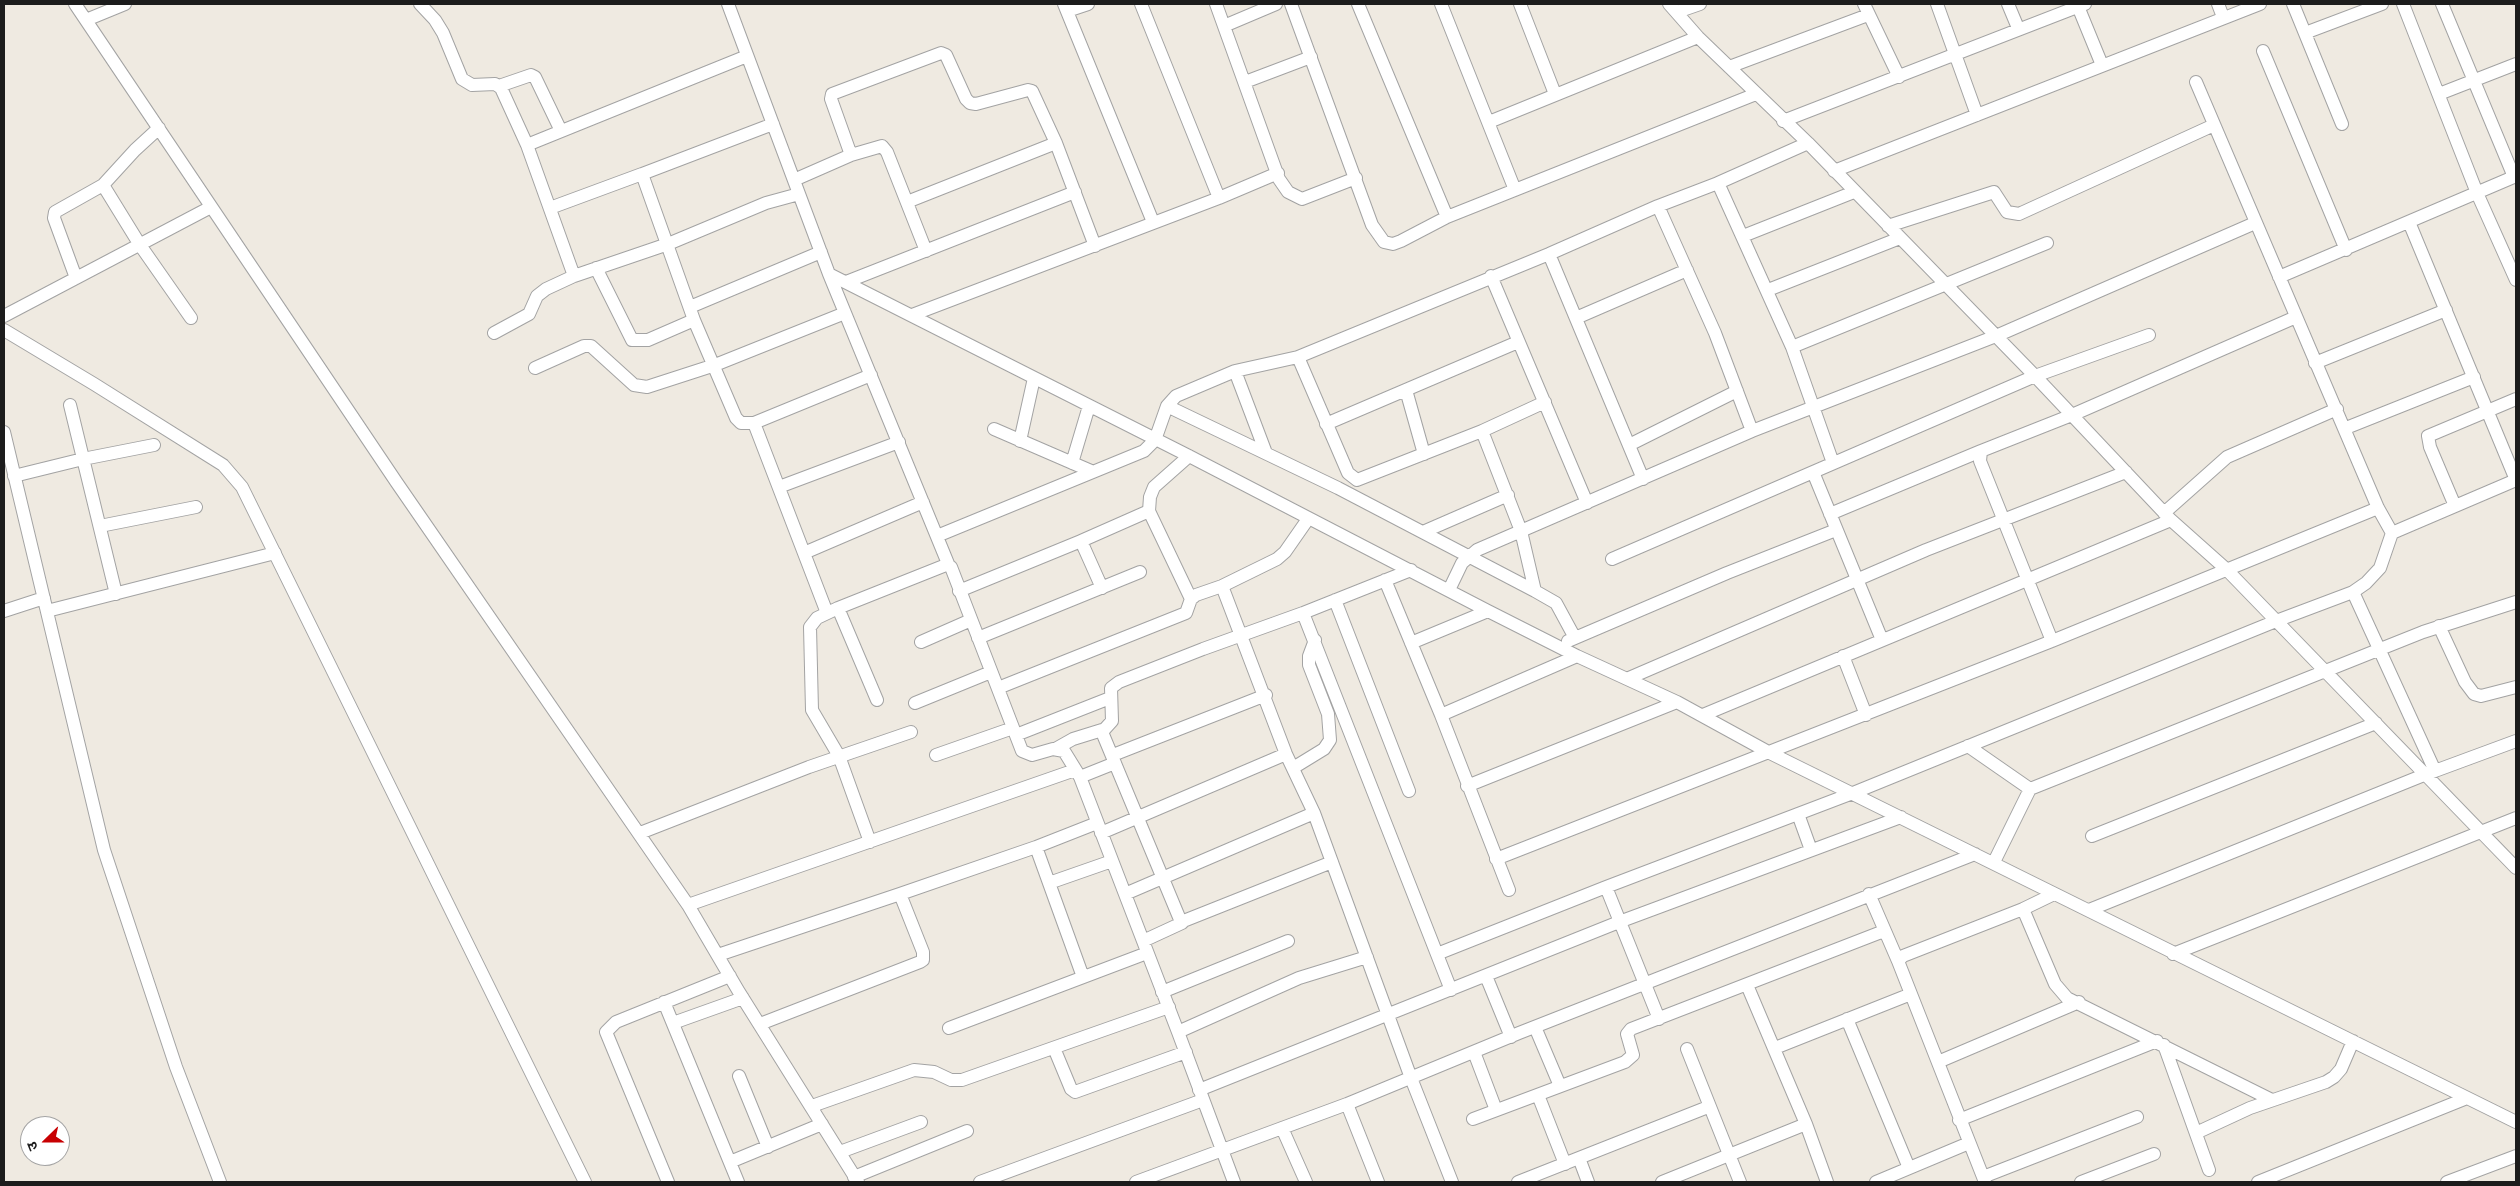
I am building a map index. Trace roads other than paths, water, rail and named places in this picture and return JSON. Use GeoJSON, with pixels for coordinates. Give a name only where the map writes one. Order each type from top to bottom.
{"type":"FeatureCollection","features":[{"type":"Feature","properties":{"kind":"street"},"geometry":{"type":"LineString","coordinates":[[75,4],[403,491],[688,904],[743,998],[856,1179],[967,1131]]}},
{"type":"Feature","properties":{"kind":"street"},"geometry":{"type":"LineString","coordinates":[[86,20],[125,4]]}},
{"type":"Feature","properties":{"kind":"street"},"geometry":{"type":"LineString","coordinates":[[420,4],[435,20],[443,33],[462,78],[472,85],[495,84],[499,86],[531,75],[535,77],[561,131]]}},
{"type":"Feature","properties":{"kind":"street"},"geometry":{"type":"LineString","coordinates":[[728,4],[829,274],[959,590],[1022,751],[1029,754],[1039,754],[1073,739],[1102,730],[1112,721],[1110,698],[1113,685],[1411,570]]}},
{"type":"Feature","properties":{"kind":"street"},"geometry":{"type":"LineString","coordinates":[[1088,4],[1065,8],[1153,222]]}},
{"type":"Feature","properties":{"kind":"street"},"geometry":{"type":"LineString","coordinates":[[1141,4],[1219,198]]}},
{"type":"Feature","properties":{"kind":"street"},"geometry":{"type":"LineString","coordinates":[[1216,4],[1278,172],[1288,192],[1302,199],[1356,178]]}},
{"type":"Feature","properties":{"kind":"street"},"geometry":{"type":"LineString","coordinates":[[1224,26],[1276,4]]}},
{"type":"Feature","properties":{"kind":"street"},"geometry":{"type":"LineString","coordinates":[[1291,4],[1372,225],[1384,242],[1401,241],[1447,217],[1756,94]]}},
{"type":"Feature","properties":{"kind":"street"},"geometry":{"type":"LineString","coordinates":[[1358,4],[1447,217]]}},
{"type":"Feature","properties":{"kind":"street"},"geometry":{"type":"LineString","coordinates":[[1441,4],[1515,190]]}},
{"type":"Feature","properties":{"kind":"street"},"geometry":{"type":"LineString","coordinates":[[1520,4],[1555,94]]}},
{"type":"Feature","properties":{"kind":"street"},"geometry":{"type":"LineString","coordinates":[[1700,4],[1679,7],[1698,37],[1783,121],[1808,143],[1834,172],[2035,376],[2168,516],[2226,569],[2376,723],[2430,773],[2480,832],[2516,868]]}},
{"type":"Feature","properties":{"kind":"street"},"geometry":{"type":"LineString","coordinates":[[1937,4],[1977,115]]}},
{"type":"Feature","properties":{"kind":"street"},"geometry":{"type":"LineString","coordinates":[[2008,4],[2018,28]]}},
{"type":"Feature","properties":{"kind":"street"},"geometry":{"type":"LineString","coordinates":[[2218,4],[2223,17]]}},
{"type":"Feature","properties":{"kind":"street"},"geometry":{"type":"LineString","coordinates":[[1834,172],[2260,4]]}},
{"type":"Feature","properties":{"kind":"street"},"geometry":{"type":"LineString","coordinates":[[2293,4],[2342,124]]}},
{"type":"Feature","properties":{"kind":"street"},"geometry":{"type":"LineString","coordinates":[[2304,32],[2382,4]]}},
{"type":"Feature","properties":{"kind":"street"},"geometry":{"type":"LineString","coordinates":[[2403,4],[2477,193],[2516,280]]}},
{"type":"Feature","properties":{"kind":"street"},"geometry":{"type":"LineString","coordinates":[[2278,277],[2346,250],[2515,177],[2442,4]]}},
{"type":"Feature","properties":{"kind":"street"},"geometry":{"type":"LineString","coordinates":[[1783,121],[2080,5],[2102,65]]}},
{"type":"Feature","properties":{"kind":"street"},"geometry":{"type":"LineString","coordinates":[[1729,67],[1866,9],[1898,77]]}},
{"type":"Feature","properties":{"kind":"street"},"geometry":{"type":"LineString","coordinates":[[1489,122],[1698,37]]}},
{"type":"Feature","properties":{"kind":"street"},"geometry":{"type":"LineString","coordinates":[[2263,51],[2346,250]]}},
{"type":"Feature","properties":{"kind":"street"},"geometry":{"type":"LineString","coordinates":[[851,155],[831,99],[832,94],[941,53],[946,55],[966,99],[970,103],[976,104],[1028,90],[1032,91],[1056,144],[1096,246]]}},
{"type":"Feature","properties":{"kind":"street"},"geometry":{"type":"LineString","coordinates":[[527,145],[747,56]]}},
{"type":"Feature","properties":{"kind":"street"},"geometry":{"type":"LineString","coordinates":[[1245,82],[1311,57]]}},
{"type":"Feature","properties":{"kind":"street"},"geometry":{"type":"LineString","coordinates":[[2439,94],[2474,82],[2516,64]]}},
{"type":"Feature","properties":{"kind":"street"},"geometry":{"type":"LineString","coordinates":[[2196,82],[2315,363],[2346,428],[2378,508],[2392,534]]}},
{"type":"Feature","properties":{"kind":"street"},"geometry":{"type":"LineString","coordinates":[[499,86],[527,145],[574,276]]}},
{"type":"Feature","properties":{"kind":"street"},"geometry":{"type":"LineString","coordinates":[[550,208],[773,124]]}},
{"type":"Feature","properties":{"kind":"street"},"geometry":{"type":"LineString","coordinates":[[1888,226],[1994,192],[2007,212],[2015,215],[2019,214],[2214,125]]}},
{"type":"Feature","properties":{"kind":"street"},"geometry":{"type":"LineString","coordinates":[[76,278],[54,218],[56,212],[103,185],[135,150],[159,128]]}},
{"type":"Feature","properties":{"kind":"street"},"geometry":{"type":"LineString","coordinates":[[937,536],[1090,471],[1144,451],[1155,440],[1167,406],[1176,396],[1235,371],[1298,357],[1491,276],[1549,254],[1808,143]]}},
{"type":"Feature","properties":{"kind":"street"},"geometry":{"type":"LineString","coordinates":[[907,202],[1056,144]]}},
{"type":"Feature","properties":{"kind":"street"},"geometry":{"type":"LineString","coordinates":[[794,180],[851,155],[876,146],[884,147],[926,251]]}},
{"type":"Feature","properties":{"kind":"street"},"geometry":{"type":"LineString","coordinates":[[912,316],[1219,198],[1278,172]]}},
{"type":"Feature","properties":{"kind":"street"},"geometry":{"type":"LineString","coordinates":[[642,174],[694,320],[715,365],[736,418],[741,423],[754,423],[871,375]]}},
{"type":"Feature","properties":{"kind":"street"},"geometry":{"type":"LineString","coordinates":[[1718,183],[1768,290],[1792,347],[1833,463]]}},
{"type":"Feature","properties":{"kind":"street"},"geometry":{"type":"LineString","coordinates":[[103,185],[140,244],[191,318]]}},
{"type":"Feature","properties":{"kind":"street"},"geometry":{"type":"LineString","coordinates":[[846,282],[1074,192]]}},
{"type":"Feature","properties":{"kind":"street"},"geometry":{"type":"LineString","coordinates":[[1743,236],[1854,192]]}},
{"type":"Feature","properties":{"kind":"street"},"geometry":{"type":"LineString","coordinates":[[494,334],[529,314],[533,310],[537,296],[546,289],[574,276],[668,244],[766,203],[800,194]]}},
{"type":"Feature","properties":{"kind":"street"},"geometry":{"type":"LineString","coordinates":[[1658,206],[1687,270],[1752,431]]}},
{"type":"Feature","properties":{"kind":"street"},"geometry":{"type":"LineString","coordinates":[[4,316],[211,207]]}},
{"type":"Feature","properties":{"kind":"street"},"geometry":{"type":"LineString","coordinates":[[1437,954],[1853,793],[2276,621],[2353,592],[2366,583],[2380,568],[2392,534],[2516,480],[2409,222]]}},
{"type":"Feature","properties":{"kind":"street"},"geometry":{"type":"LineString","coordinates":[[1449,590],[1468,555],[1521,530],[1752,431],[1996,336],[2255,223]]}},
{"type":"Feature","properties":{"kind":"street"},"geometry":{"type":"LineString","coordinates":[[1768,290],[1900,238]]}},
{"type":"Feature","properties":{"kind":"street"},"geometry":{"type":"LineString","coordinates":[[1792,347],[2047,243]]}},
{"type":"Feature","properties":{"kind":"street"},"geometry":{"type":"LineString","coordinates":[[690,307],[821,252]]}},
{"type":"Feature","properties":{"kind":"street"},"geometry":{"type":"LineString","coordinates":[[1549,254],[1643,479]]}},
{"type":"Feature","properties":{"kind":"street"},"geometry":{"type":"LineString","coordinates":[[596,268],[632,340],[648,340],[694,320]]}},
{"type":"Feature","properties":{"kind":"street"},"geometry":{"type":"LineString","coordinates":[[1576,318],[1687,270]]}},
{"type":"Feature","properties":{"kind":"street"},"geometry":{"type":"LineString","coordinates":[[829,274],[1189,456],[1557,646],[1630,678],[1770,753],[1994,862],[2173,954],[2516,1122]]}},
{"type":"Feature","properties":{"kind":"street"},"geometry":{"type":"LineString","coordinates":[[1491,276],[1587,503]]}},
{"type":"Feature","properties":{"kind":"street"},"geometry":{"type":"LineString","coordinates":[[2315,363],[2446,310]]}},
{"type":"Feature","properties":{"kind":"street"},"geometry":{"type":"LineString","coordinates":[[535,368],[584,346],[590,346],[639,388],[715,365],[846,313]]}},
{"type":"Feature","properties":{"kind":"street"},"geometry":{"type":"LineString","coordinates":[[1830,514],[2072,415],[2296,317]]}},
{"type":"Feature","properties":{"kind":"street"},"geometry":{"type":"LineString","coordinates":[[4,330],[223,465],[242,487],[270,555],[585,1182]]}},
{"type":"Feature","properties":{"kind":"street"},"geometry":{"type":"LineString","coordinates":[[1612,559],[2035,376],[2149,335]]}},
{"type":"Feature","properties":{"kind":"street"},"geometry":{"type":"LineString","coordinates":[[1326,424],[1518,342]]}},
{"type":"Feature","properties":{"kind":"street"},"geometry":{"type":"LineString","coordinates":[[1298,357],[1348,473],[1357,480],[1482,431],[1545,402]]}},
{"type":"Feature","properties":{"kind":"street"},"geometry":{"type":"LineString","coordinates":[[1235,371],[1266,453]]}},
{"type":"Feature","properties":{"kind":"street"},"geometry":{"type":"LineString","coordinates":[[2346,428],[2474,377]]}},
{"type":"Feature","properties":{"kind":"street"},"geometry":{"type":"LineString","coordinates":[[1020,441],[1034,378]]}},
{"type":"Feature","properties":{"kind":"street"},"geometry":{"type":"LineString","coordinates":[[1406,390],[1424,454]]}},
{"type":"Feature","properties":{"kind":"street"},"geometry":{"type":"LineString","coordinates":[[1629,445],[1737,391]]}},
{"type":"Feature","properties":{"kind":"street"},"geometry":{"type":"LineString","coordinates":[[2455,506],[2430,447],[2428,436],[2516,398]]}},
{"type":"Feature","properties":{"kind":"street"},"geometry":{"type":"LineString","coordinates":[[70,405],[116,594]]}},
{"type":"Feature","properties":{"kind":"street"},"geometry":{"type":"LineString","coordinates":[[1072,463],[1089,406]]}},
{"type":"Feature","properties":{"kind":"street"},"geometry":{"type":"LineString","coordinates":[[1167,406],[1266,453],[1535,591],[1556,603],[1575,638]]}},
{"type":"Feature","properties":{"kind":"street"},"geometry":{"type":"LineString","coordinates":[[1703,716],[2028,580],[2168,516],[2217,464],[2228,457],[2337,409]]}},
{"type":"Feature","properties":{"kind":"street"},"geometry":{"type":"LineString","coordinates":[[754,423],[804,553],[877,700]]}},
{"type":"Feature","properties":{"kind":"street"},"geometry":{"type":"LineString","coordinates":[[994,429],[1090,471]]}},
{"type":"Feature","properties":{"kind":"street"},"geometry":{"type":"LineString","coordinates":[[1482,431],[1521,530],[1535,591]]}},
{"type":"Feature","properties":{"kind":"street"},"geometry":{"type":"LineString","coordinates":[[4,432],[104,850],[176,1067],[220,1182]]}},
{"type":"Feature","properties":{"kind":"street"},"geometry":{"type":"LineString","coordinates":[[779,487],[899,442]]}},
{"type":"Feature","properties":{"kind":"street"},"geometry":{"type":"LineString","coordinates":[[14,476],[83,459],[154,446]]}},
{"type":"Feature","properties":{"kind":"street"},"geometry":{"type":"LineString","coordinates":[[1981,451],[1980,461],[2052,642]]}},
{"type":"Feature","properties":{"kind":"street"},"geometry":{"type":"LineString","coordinates":[[998,688],[1186,613],[1191,599],[1149,511],[1150,497],[1154,487],[1189,456]]}},
{"type":"Feature","properties":{"kind":"street"},"geometry":{"type":"LineString","coordinates":[[1813,472],[1882,640]]}},
{"type":"Feature","properties":{"kind":"street"},"geometry":{"type":"LineString","coordinates":[[1630,678],[2003,519],[2126,472]]}},
{"type":"Feature","properties":{"kind":"street"},"geometry":{"type":"LineString","coordinates":[[1423,532],[1508,495]]}},
{"type":"Feature","properties":{"kind":"street"},"geometry":{"type":"LineString","coordinates":[[804,553],[923,502]]}},
{"type":"Feature","properties":{"kind":"street"},"geometry":{"type":"LineString","coordinates":[[100,526],[196,507]]}},
{"type":"Feature","properties":{"kind":"street"},"geometry":{"type":"LineString","coordinates":[[1496,859],[2052,642],[2378,508]]}},
{"type":"Feature","properties":{"kind":"street"},"geometry":{"type":"LineString","coordinates":[[959,590],[1082,541],[1149,511]]}},
{"type":"Feature","properties":{"kind":"street"},"geometry":{"type":"LineString","coordinates":[[1191,599],[1222,586],[1281,556],[1308,519]]}},
{"type":"Feature","properties":{"kind":"street"},"geometry":{"type":"LineString","coordinates":[[1557,646],[1727,573],[1836,530]]}},
{"type":"Feature","properties":{"kind":"street"},"geometry":{"type":"LineString","coordinates":[[1082,541],[1102,588]]}},
{"type":"Feature","properties":{"kind":"street"},"geometry":{"type":"LineString","coordinates":[[4,611],[116,594],[270,555]]}},
{"type":"Feature","properties":{"kind":"street"},"geometry":{"type":"LineString","coordinates":[[870,842],[839,756],[812,710],[810,628],[817,618],[832,610],[943,565],[949,566]]}},
{"type":"Feature","properties":{"kind":"street"},"geometry":{"type":"LineString","coordinates":[[978,638],[1140,572]]}},
{"type":"Feature","properties":{"kind":"street"},"geometry":{"type":"LineString","coordinates":[[1385,580],[1441,715],[1509,890]]}},
{"type":"Feature","properties":{"kind":"street"},"geometry":{"type":"LineString","coordinates":[[1222,586],[1266,695],[1286,754],[1314,813],[1389,1015],[1410,1078],[1452,1182]]}},
{"type":"Feature","properties":{"kind":"street"},"geometry":{"type":"LineString","coordinates":[[2353,592],[2430,773]]}},
{"type":"Feature","properties":{"kind":"street"},"geometry":{"type":"LineString","coordinates":[[1335,600],[1409,791]]}},
{"type":"Feature","properties":{"kind":"street"},"geometry":{"type":"LineString","coordinates":[[1994,862],[2030,788],[2439,626],[2516,602]]}},
{"type":"Feature","properties":{"kind":"street"},"geometry":{"type":"LineString","coordinates":[[1411,643],[1488,611]]}},
{"type":"Feature","properties":{"kind":"street"},"geometry":{"type":"LineString","coordinates":[[1303,613],[1451,990]]}},
{"type":"Feature","properties":{"kind":"street"},"geometry":{"type":"LineString","coordinates":[[920,642],[971,620]]}},
{"type":"Feature","properties":{"kind":"street"},"geometry":{"type":"LineString","coordinates":[[2439,626],[2465,682],[2474,694],[2481,696],[2516,687]]}},
{"type":"Feature","properties":{"kind":"street"},"geometry":{"type":"LineString","coordinates":[[1293,768],[1324,749],[1330,740],[1328,714],[1309,665],[1309,656],[1315,640]]}},
{"type":"Feature","properties":{"kind":"street"},"geometry":{"type":"LineString","coordinates":[[1441,715],[1577,656]]}},
{"type":"Feature","properties":{"kind":"street"},"geometry":{"type":"LineString","coordinates":[[1843,656],[1866,715]]}},
{"type":"Feature","properties":{"kind":"street"},"geometry":{"type":"LineString","coordinates":[[915,703],[991,672]]}},
{"type":"Feature","properties":{"kind":"street"},"geometry":{"type":"LineString","coordinates":[[688,904],[1077,773],[1266,695]]}},
{"type":"Feature","properties":{"kind":"street"},"geometry":{"type":"LineString","coordinates":[[936,755],[1015,732],[1110,698]]}},
{"type":"Feature","properties":{"kind":"street"},"geometry":{"type":"LineString","coordinates":[[1467,786],[1677,702]]}},
{"type":"Feature","properties":{"kind":"street"},"geometry":{"type":"LineString","coordinates":[[2092,836],[2376,723]]}},
{"type":"Feature","properties":{"kind":"street"},"geometry":{"type":"LineString","coordinates":[[1102,730],[1182,923]]}},
{"type":"Feature","properties":{"kind":"street"},"geometry":{"type":"LineString","coordinates":[[640,833],[839,756],[911,732]]}},
{"type":"Feature","properties":{"kind":"street"},"geometry":{"type":"LineString","coordinates":[[2089,910],[2430,773],[2516,741]]}},
{"type":"Feature","properties":{"kind":"street"},"geometry":{"type":"LineString","coordinates":[[1968,746],[2030,788]]}},
{"type":"Feature","properties":{"kind":"street"},"geometry":{"type":"LineString","coordinates":[[1056,748],[1067,754],[1077,773],[1186,1052],[1234,1182]]}},
{"type":"Feature","properties":{"kind":"street"},"geometry":{"type":"LineString","coordinates":[[718,955],[1036,846],[1137,816],[1286,754]]}},
{"type":"Feature","properties":{"kind":"street"},"geometry":{"type":"LineString","coordinates":[[1125,894],[1164,879],[1314,813]]}},
{"type":"Feature","properties":{"kind":"street"},"geometry":{"type":"LineString","coordinates":[[1798,814],[1811,850]]}},
{"type":"Feature","properties":{"kind":"street"},"geometry":{"type":"LineString","coordinates":[[980,1182],[1201,1095],[1389,1015],[1619,922],[1901,816]]}},
{"type":"Feature","properties":{"kind":"street"},"geometry":{"type":"LineString","coordinates":[[2173,954],[2516,818]]}},
{"type":"Feature","properties":{"kind":"street"},"geometry":{"type":"LineString","coordinates":[[1036,846],[1083,977]]}},
{"type":"Feature","properties":{"kind":"street"},"geometry":{"type":"LineString","coordinates":[[1136,1182],[1347,1104],[1869,894],[1975,854]]}},
{"type":"Feature","properties":{"kind":"street"},"geometry":{"type":"LineString","coordinates":[[1049,883],[1112,861]]}},
{"type":"Feature","properties":{"kind":"street"},"geometry":{"type":"LineString","coordinates":[[948,1028],[1083,977],[1145,947],[1182,923],[1332,862]]}},
{"type":"Feature","properties":{"kind":"street"},"geometry":{"type":"LineString","coordinates":[[1606,887],[1659,1019]]}},
{"type":"Feature","properties":{"kind":"street"},"geometry":{"type":"LineString","coordinates":[[760,1024],[923,960],[923,952],[900,894]]}},
{"type":"Feature","properties":{"kind":"street"},"geometry":{"type":"LineString","coordinates":[[1869,894],[1898,961],[1984,1180],[2137,1117]]}},
{"type":"Feature","properties":{"kind":"street"},"geometry":{"type":"LineString","coordinates":[[1898,961],[1903,956],[2023,909],[2054,894]]}},
{"type":"Feature","properties":{"kind":"street"},"geometry":{"type":"LineString","coordinates":[[2023,909],[2055,984],[2067,998],[2079,1002],[2272,1100]]}},
{"type":"Feature","properties":{"kind":"street"},"geometry":{"type":"LineString","coordinates":[[1473,1119],[1630,1059],[1633,1055],[1627,1034],[1628,1031],[1884,931]]}},
{"type":"Feature","properties":{"kind":"street"},"geometry":{"type":"LineString","coordinates":[[1162,992],[1288,941]]}},
{"type":"Feature","properties":{"kind":"street"},"geometry":{"type":"LineString","coordinates":[[1178,1032],[1298,978],[1367,957]]}},
{"type":"Feature","properties":{"kind":"street"},"geometry":{"type":"LineString","coordinates":[[668,1182],[606,1032],[616,1022],[730,976]]}},
{"type":"Feature","properties":{"kind":"street"},"geometry":{"type":"LineString","coordinates":[[1486,976],[1511,1037]]}},
{"type":"Feature","properties":{"kind":"street"},"geometry":{"type":"LineString","coordinates":[[1747,985],[1806,1124],[1827,1182]]}},
{"type":"Feature","properties":{"kind":"street"},"geometry":{"type":"LineString","coordinates":[[1775,1048],[1911,994]]}},
{"type":"Feature","properties":{"kind":"street"},"geometry":{"type":"LineString","coordinates":[[673,1023],[743,998]]}},
{"type":"Feature","properties":{"kind":"street"},"geometry":{"type":"LineString","coordinates":[[664,1002],[738,1182]]}},
{"type":"Feature","properties":{"kind":"street"},"geometry":{"type":"LineString","coordinates":[[1938,1062],[2079,1002]]}},
{"type":"Feature","properties":{"kind":"street"},"geometry":{"type":"LineString","coordinates":[[812,1106],[914,1070],[934,1072],[951,1080],[962,1080],[1168,1007]]}},
{"type":"Feature","properties":{"kind":"street"},"geometry":{"type":"LineString","coordinates":[[1847,1019],[1909,1168]]}},
{"type":"Feature","properties":{"kind":"street"},"geometry":{"type":"LineString","coordinates":[[1535,1027],[1560,1086]]}},
{"type":"Feature","properties":{"kind":"street"},"geometry":{"type":"LineString","coordinates":[[2196,1133],[2272,1100],[2334,1078],[2341,1069],[2353,1041]]}},
{"type":"Feature","properties":{"kind":"street"},"geometry":{"type":"LineString","coordinates":[[1959,1120],[2161,1043]]}},
{"type":"Feature","properties":{"kind":"street"},"geometry":{"type":"LineString","coordinates":[[2161,1043],[2209,1170]]}},
{"type":"Feature","properties":{"kind":"street"},"geometry":{"type":"LineString","coordinates":[[1054,1048],[1071,1089],[1075,1092],[1186,1052]]}},
{"type":"Feature","properties":{"kind":"street"},"geometry":{"type":"LineString","coordinates":[[1687,1049],[1708,1108],[1740,1182]]}},
{"type":"Feature","properties":{"kind":"street"},"geometry":{"type":"LineString","coordinates":[[1474,1052],[1496,1110]]}},
{"type":"Feature","properties":{"kind":"street"},"geometry":{"type":"LineString","coordinates":[[739,1076],[768,1147]]}},
{"type":"Feature","properties":{"kind":"street"},"geometry":{"type":"LineString","coordinates":[[1538,1095],[1565,1164]]}},
{"type":"Feature","properties":{"kind":"street"},"geometry":{"type":"LineString","coordinates":[[2258,1182],[2467,1098]]}},
{"type":"Feature","properties":{"kind":"street"},"geometry":{"type":"LineString","coordinates":[[1347,1104],[1378,1182]]}},
{"type":"Feature","properties":{"kind":"street"},"geometry":{"type":"LineString","coordinates":[[1518,1182],[1708,1108]]}},
{"type":"Feature","properties":{"kind":"street"},"geometry":{"type":"LineString","coordinates":[[840,1152],[921,1122]]}},
{"type":"Feature","properties":{"kind":"street"},"geometry":{"type":"LineString","coordinates":[[730,1162],[822,1124]]}},
{"type":"Feature","properties":{"kind":"street"},"geometry":{"type":"LineString","coordinates":[[1662,1182],[1806,1124]]}},
{"type":"Feature","properties":{"kind":"street"},"geometry":{"type":"LineString","coordinates":[[1282,1128],[1306,1182]]}},
{"type":"Feature","properties":{"kind":"street"},"geometry":{"type":"LineString","coordinates":[[1876,1182],[1969,1144]]}},
{"type":"Feature","properties":{"kind":"street"},"geometry":{"type":"LineString","coordinates":[[2081,1182],[2154,1154]]}},
{"type":"Feature","properties":{"kind":"street"},"geometry":{"type":"LineString","coordinates":[[2447,1182],[2516,1156]]}},
{"type":"Feature","properties":{"kind":"street"},"geometry":{"type":"LineString","coordinates":[[1579,1158],[1588,1182]]}}]}
